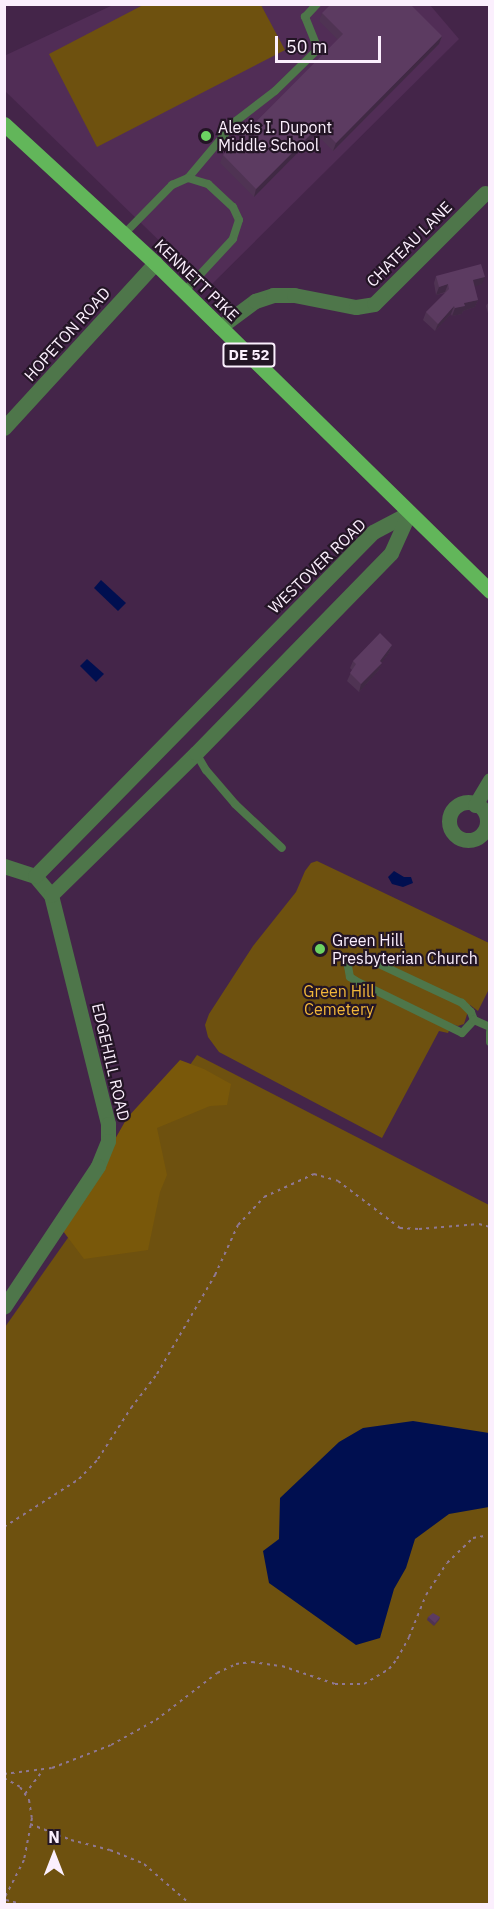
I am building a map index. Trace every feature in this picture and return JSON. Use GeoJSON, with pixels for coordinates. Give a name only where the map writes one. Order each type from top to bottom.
{"type":"FeatureCollection","features":[{"type":"Feature","properties":{"kind":"main road","name":"KENNETT PIKE"},"geometry":{"type":"LineString","coordinates":[[4,124],[155,263],[489,591]]}},
{"type":"Feature","properties":{"kind":"street","name":"CHATEAU LANE"},"geometry":{"type":"LineString","coordinates":[[220,327],[255,301],[273,295],[294,295],[356,307],[374,304],[484,193]]}},
{"type":"Feature","properties":{"kind":"street","name":"HOPETON ROAD"},"geometry":{"type":"LineString","coordinates":[[4,428],[155,263]]}},
{"type":"Feature","properties":{"kind":"street"},"geometry":{"type":"LineString","coordinates":[[51,895],[196,753],[391,553],[409,513]]}},
{"type":"Feature","properties":{"kind":"street","name":"WESTOVER ROAD"},"geometry":{"type":"LineString","coordinates":[[34,876],[373,532],[409,513]]}},
{"type":"Feature","properties":{"kind":"street"},"geometry":{"type":"LineString","coordinates":[[475,805],[489,780]]}},
{"type":"Feature","properties":{"kind":"street"},"geometry":{"type":"LineString","coordinates":[[4,866],[34,876]]}},
{"type":"Feature","properties":{"kind":"street","name":"EDGEHILL ROAD"},"geometry":{"type":"LineString","coordinates":[[4,1307],[98,1166],[108,1141],[108,1124],[51,895],[34,876]]}},
{"type":"Feature","properties":{"kind":"lane"},"geometry":{"type":"LineString","coordinates":[[124,234],[172,185],[188,178],[236,121],[275,91],[318,49],[305,17],[317,4]]}},
{"type":"Feature","properties":{"kind":"lane"},"geometry":{"type":"LineString","coordinates":[[184,292],[233,239],[239,220],[233,207],[208,184],[188,178]]}},
{"type":"Feature","properties":{"kind":"lane"},"geometry":{"type":"LineString","coordinates":[[196,753],[206,770],[235,804],[282,848]]}},
{"type":"Feature","properties":{"kind":"lane"},"geometry":{"type":"LineString","coordinates":[[474,1020],[462,1033],[356,981],[350,977],[348,966],[352,959],[364,957],[462,1003],[471,1012],[474,1020],[489,1027]]}},
{"type":"Feature","properties":{"kind":"lane"},"geometry":{"type":"LineString","coordinates":[[489,1032],[489,1042]]}},
{"type":"Feature","properties":{"kind":"path"},"geometry":{"type":"LineString","coordinates":[[4,1527],[79,1479],[98,1459],[131,1408],[158,1374],[215,1275],[238,1225],[264,1197],[314,1174],[338,1181],[400,1228],[419,1229],[479,1224],[489,1227]]}},
{"type":"Feature","properties":{"kind":"path"},"geometry":{"type":"LineString","coordinates":[[4,1776],[43,1770],[69,1762],[135,1733],[156,1720],[217,1672],[236,1664],[252,1662],[282,1666],[335,1684],[364,1684],[388,1669],[397,1659],[409,1637],[426,1595],[447,1563],[473,1538],[489,1536]]}},
{"type":"Feature","properties":{"kind":"path"},"geometry":{"type":"LineString","coordinates":[[25,1794],[43,1770]]}},
{"type":"Feature","properties":{"kind":"path"},"geometry":{"type":"LineString","coordinates":[[4,1776],[20,1787],[29,1800],[30,1824],[21,1870],[5,1900],[22,1905]]}},
{"type":"Feature","properties":{"kind":"path"},"geometry":{"type":"LineString","coordinates":[[30,1824],[71,1840],[110,1850],[144,1864],[190,1905]]}},
{"type":"Feature","properties":{"kind":"shaded area","name":"Alexis I. Dupont Middle School"},"geometry":{"type":"Polygon","coordinates":[[[115,4],[430,5],[459,39],[208,288],[5,91],[4,56],[115,4]]]}},
{"type":"Feature","properties":{"kind":"shaded area"},"geometry":{"type":"Polygon","coordinates":[[[101,580],[126,603],[118,611],[94,588],[101,580]]]}},
{"type":"Feature","properties":{"kind":"shaded area"},"geometry":{"type":"Polygon","coordinates":[[[87,659],[104,674],[96,682],[80,666],[87,659]]]}},
{"type":"Feature","properties":{"kind":"shaded area"},"geometry":{"type":"Polygon","coordinates":[[[394,871],[404,877],[411,877],[413,883],[403,887],[392,884],[388,877],[394,871]]]}},
{"type":"Feature","properties":{"kind":"shaded area"},"geometry":{"type":"Polygon","coordinates":[[[180,1060],[204,1069],[231,1084],[227,1105],[210,1106],[157,1128],[167,1175],[160,1192],[148,1250],[84,1259],[63,1231],[127,1118],[180,1060]]]}},
{"type":"Feature","properties":{"kind":"shaded area"},"geometry":{"type":"Polygon","coordinates":[[[413,1421],[489,1433],[489,1507],[449,1514],[415,1539],[406,1568],[394,1589],[380,1638],[356,1645],[269,1583],[263,1551],[279,1539],[280,1498],[339,1442],[363,1428],[413,1421]]]}},
{"type":"Feature","properties":{"kind":"green space"},"geometry":{"type":"Polygon","coordinates":[[[145,4],[261,5],[285,50],[97,147],[49,54],[145,4]]]}},
{"type":"Feature","properties":{"kind":"green space","name":"Green Hill Cemetery"},"geometry":{"type":"Polygon","coordinates":[[[317,861],[489,943],[489,989],[478,1011],[470,1005],[464,1024],[458,1026],[452,1024],[448,1033],[439,1031],[382,1138],[219,1052],[208,1037],[205,1025],[209,1014],[253,946],[296,892],[311,863],[317,861]]]}},
{"type":"Feature","properties":{"kind":"green space"},"geometry":{"type":"Polygon","coordinates":[[[197,1055],[489,1205],[489,1904],[5,1904],[5,1327],[197,1055]]]}},
{"type":"Feature","properties":{"kind":"building"},"geometry":{"type":"Polygon","coordinates":[[[331,4],[410,4],[442,36],[336,143],[319,126],[256,189],[223,155],[343,34],[322,13],[331,4]]]}},
{"type":"Feature","properties":{"kind":"building"},"geometry":{"type":"Polygon","coordinates":[[[481,264],[485,277],[473,280],[478,300],[464,303],[465,306],[455,308],[454,306],[438,324],[426,312],[449,289],[448,284],[439,287],[436,276],[481,264]]]}},
{"type":"Feature","properties":{"kind":"building"},"geometry":{"type":"Polygon","coordinates":[[[380,633],[392,645],[380,661],[382,663],[361,684],[350,673],[356,664],[353,661],[380,633]]]}},
{"type":"Feature","properties":{"kind":"building"},"geometry":{"type":"Polygon","coordinates":[[[433,1613],[440,1617],[435,1623],[428,1617],[433,1613]]]}},
{"type":"Feature","properties":{"kind":"place","name":"Alexis I. Dupont Middle School"},"geometry":{"type":"Point","coordinates":[206,136]}},
{"type":"Feature","properties":{"kind":"place","name":"Green Hill Presbyterian Church"},"geometry":{"type":"Point","coordinates":[320,949]}}]}
